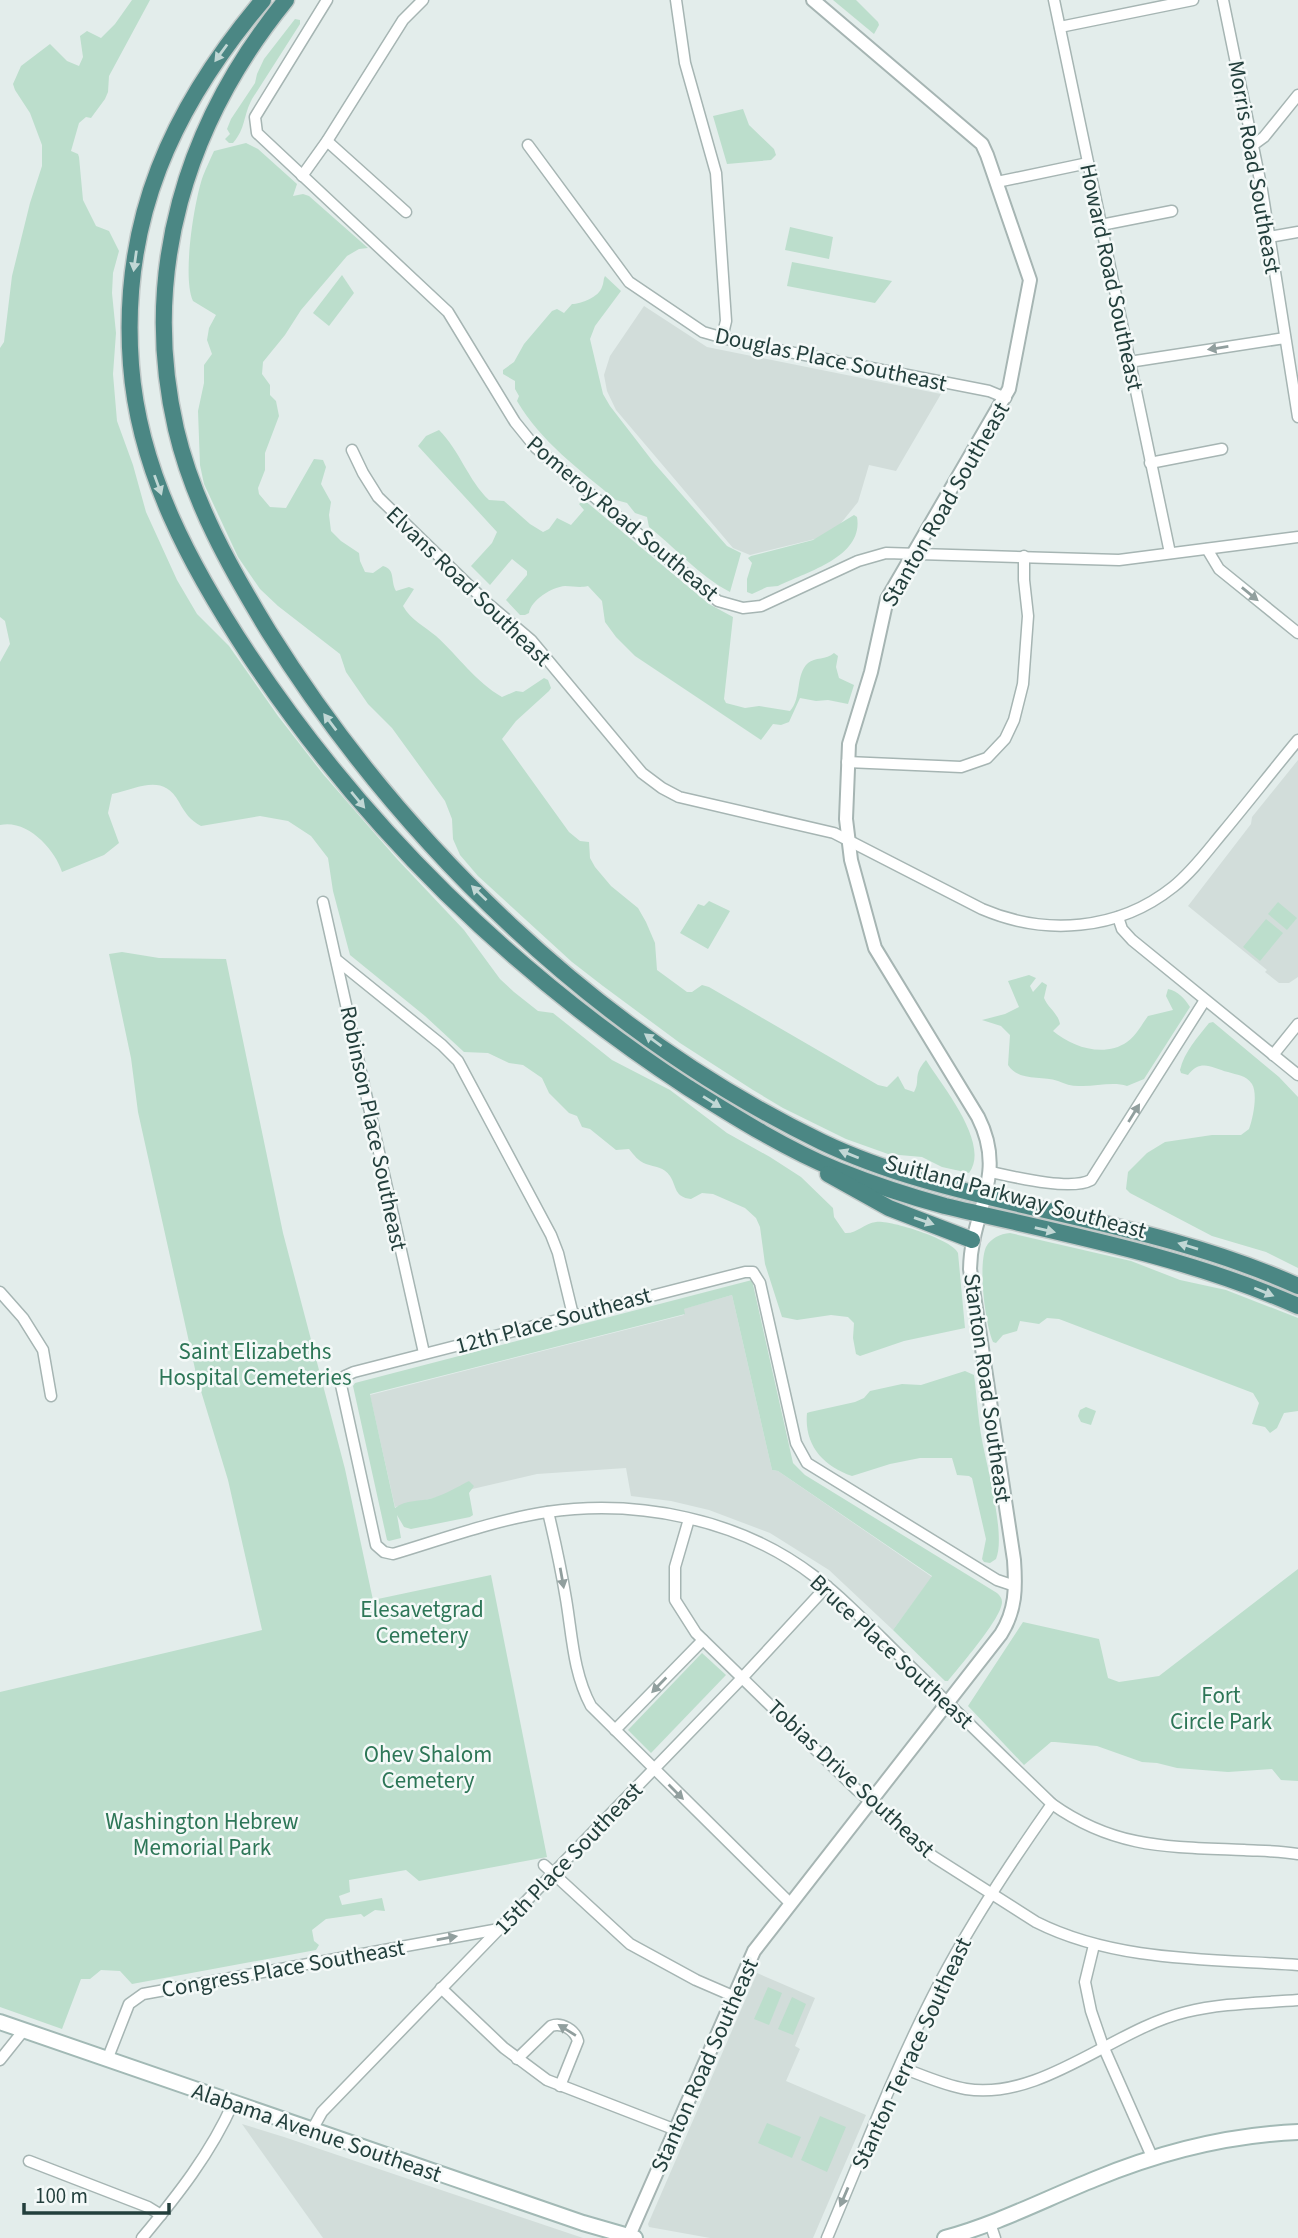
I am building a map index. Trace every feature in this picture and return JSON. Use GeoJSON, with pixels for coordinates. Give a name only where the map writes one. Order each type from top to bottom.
{"type":"FeatureCollection","features":[{"type":"Feature","properties":{"kind":"highway","name":"Suitland Parkway Southeast"},"geometry":{"type":"LineString","coordinates":[[263,0],[206,74],[180,119],[154,180],[136,251],[129,327],[133,385],[150,464],[170,517],[217,605],[284,705],[357,798],[432,880],[519,962],[594,1022],[663,1071],[779,1142],[836,1169],[888,1189],[979,1214],[1180,1262],[1298,1306]]}},
{"type":"Feature","properties":{"kind":"highway","name":"Suitland Parkway Southeast"},"geometry":{"type":"LineString","coordinates":[[286,0],[234,73],[202,135],[179,202],[166,281],[166,359],[178,436],[202,509],[243,588],[309,692],[397,806],[475,890],[580,984],[670,1052],[784,1123],[881,1166],[984,1196],[1173,1241],[1298,1286]]}},
{"type":"Feature","properties":{"kind":"highway"},"geometry":{"type":"LineString","coordinates":[[779,1142],[862,1195],[972,1240]]}},
{"type":"Feature","properties":{"kind":"main road","name":"Alabama Avenue Southeast"},"geometry":{"type":"LineString","coordinates":[[0,2022],[583,2223],[631,2237]]}},
{"type":"Feature","properties":{"kind":"main road"},"geometry":{"type":"LineString","coordinates":[[945,2238],[1153,2159],[1231,2139],[1298,2132]]}},
{"type":"Feature","properties":{"kind":"street","name":"Pomeroy Road Southeast"},"geometry":{"type":"LineString","coordinates":[[327,0],[255,117],[257,133],[448,312],[516,422],[542,454],[714,598],[736,607],[761,606],[867,558],[886,553],[1119,560],[1298,537]]}},
{"type":"Feature","properties":{"kind":"street"},"geometry":{"type":"LineString","coordinates":[[302,176],[403,20],[423,0]]}},
{"type":"Feature","properties":{"kind":"street"},"geometry":{"type":"LineString","coordinates":[[676,0],[685,63],[716,173],[726,321],[722,338]]}},
{"type":"Feature","properties":{"kind":"street","name":"Stanton Road Southeast"},"geometry":{"type":"LineString","coordinates":[[631,2237],[754,1951],[1007,1625],[1014,1606],[1016,1586],[971,1281],[972,1240],[990,1172],[989,1145],[978,1117],[875,948],[848,840],[846,819],[847,762],[851,736],[871,672],[887,599],[1006,398],[1030,284],[985,149],[976,138],[813,0]]}},
{"type":"Feature","properties":{"kind":"street","name":"Howard Road Southeast"},"geometry":{"type":"LineString","coordinates":[[1054,0],[1170,553]]}},
{"type":"Feature","properties":{"kind":"street"},"geometry":{"type":"LineString","coordinates":[[1059,27],[1193,0]]}},
{"type":"Feature","properties":{"kind":"street","name":"Morris Road Southeast"},"geometry":{"type":"LineString","coordinates":[[1223,0],[1253,145],[1285,338],[1295,377],[1298,417]]}},
{"type":"Feature","properties":{"kind":"street"},"geometry":{"type":"LineString","coordinates":[[1253,145],[1264,137],[1298,95]]}},
{"type":"Feature","properties":{"kind":"street"},"geometry":{"type":"LineString","coordinates":[[327,141],[406,212]]}},
{"type":"Feature","properties":{"kind":"street","name":"Douglas Place Southeast"},"geometry":{"type":"LineString","coordinates":[[528,145],[624,277],[702,332],[989,391],[1006,398]]}},
{"type":"Feature","properties":{"kind":"street"},"geometry":{"type":"LineString","coordinates":[[997,182],[1088,163]]}},
{"type":"Feature","properties":{"kind":"street"},"geometry":{"type":"LineString","coordinates":[[1101,225],[1172,211]]}},
{"type":"Feature","properties":{"kind":"street"},"geometry":{"type":"LineString","coordinates":[[1269,237],[1298,232]]}},
{"type":"Feature","properties":{"kind":"street"},"geometry":{"type":"LineString","coordinates":[[1129,362],[1285,338]]}},
{"type":"Feature","properties":{"kind":"street"},"geometry":{"type":"LineString","coordinates":[[1150,463],[1222,449]]}},
{"type":"Feature","properties":{"kind":"street","name":"Elvans Road Southeast"},"geometry":{"type":"LineString","coordinates":[[352,450],[362,473],[378,497],[486,601],[531,639],[649,779],[680,797],[834,833],[982,909],[1011,919],[1035,925],[1093,923],[1118,917],[1162,895],[1188,873],[1298,740]]}},
{"type":"Feature","properties":{"kind":"street"},"geometry":{"type":"LineString","coordinates":[[1207,549],[1219,569],[1298,633]]}},
{"type":"Feature","properties":{"kind":"street"},"geometry":{"type":"LineString","coordinates":[[847,762],[961,767],[987,758],[1005,739],[1014,720],[1023,684],[1028,616],[1024,556]]}},
{"type":"Feature","properties":{"kind":"street","name":"Robinson Place Southeast"},"geometry":{"type":"LineString","coordinates":[[323,902],[424,1353]]}},
{"type":"Feature","properties":{"kind":"street"},"geometry":{"type":"LineString","coordinates":[[1118,917],[1122,929],[1129,937],[1298,1075]]}},
{"type":"Feature","properties":{"kind":"street"},"geometry":{"type":"LineString","coordinates":[[337,961],[442,1045],[458,1061],[551,1235],[573,1315]]}},
{"type":"Feature","properties":{"kind":"street"},"geometry":{"type":"LineString","coordinates":[[990,1172],[1039,1182],[1083,1183],[1091,1180],[1205,1000]]}},
{"type":"Feature","properties":{"kind":"street"},"geometry":{"type":"LineString","coordinates":[[1273,1055],[1298,1024]]}},
{"type":"Feature","properties":{"kind":"street","name":"12th Place Southeast"},"geometry":{"type":"LineString","coordinates":[[382,1551],[376,1545],[365,1498],[341,1390],[343,1379],[354,1371],[745,1272],[756,1275],[760,1283],[800,1454],[815,1470],[997,1580],[1016,1586]]}},
{"type":"Feature","properties":{"kind":"street"},"geometry":{"type":"LineString","coordinates":[[0,1292],[23,1318],[43,1350],[51,1396]]}},
{"type":"Feature","properties":{"kind":"street","name":"Bruce Place Southeast"},"geometry":{"type":"LineString","coordinates":[[382,1551],[393,1554],[490,1525],[548,1512],[621,1509],[664,1513],[739,1535],[774,1550],[827,1586],[1052,1804],[1073,1818],[1104,1833],[1147,1844],[1298,1854]]}},
{"type":"Feature","properties":{"kind":"street"},"geometry":{"type":"LineString","coordinates":[[548,1512],[583,1691],[591,1706],[790,1903]]}},
{"type":"Feature","properties":{"kind":"street","name":"Tobias Drive Southeast"},"geometry":{"type":"LineString","coordinates":[[689,1519],[675,1567],[675,1600],[687,1620],[703,1640],[870,1802],[934,1857],[990,1894],[1053,1930],[1094,1945],[1136,1953],[1298,1965]]}},
{"type":"Feature","properties":{"kind":"street","name":"15th Place Southeast"},"geometry":{"type":"LineString","coordinates":[[312,2130],[322,2112],[743,1677],[827,1586]]}},
{"type":"Feature","properties":{"kind":"street"},"geometry":{"type":"LineString","coordinates":[[615,1730],[703,1640]]}},
{"type":"Feature","properties":{"kind":"street","name":"Stanton Terrace Southeast"},"geometry":{"type":"LineString","coordinates":[[827,2238],[937,1988],[990,1894],[1052,1804]]}},
{"type":"Feature","properties":{"kind":"street"},"geometry":{"type":"LineString","coordinates":[[544,1865],[630,1944],[696,1980],[733,1996]]}},
{"type":"Feature","properties":{"kind":"street","name":"Congress Place Southeast"},"geometry":{"type":"LineString","coordinates":[[107,2060],[131,2000],[143,1994],[499,1929]]}},
{"type":"Feature","properties":{"kind":"street"},"geometry":{"type":"LineString","coordinates":[[1094,1945],[1085,1982],[1091,2011],[1103,2046],[1153,2159]]}},
{"type":"Feature","properties":{"kind":"street"},"geometry":{"type":"LineString","coordinates":[[441,1988],[531,2070],[560,2086],[676,2130]]}},
{"type":"Feature","properties":{"kind":"street"},"geometry":{"type":"LineString","coordinates":[[900,2067],[941,2083],[968,2089],[999,2090],[1024,2084],[1141,2027],[1186,2011],[1298,2000]]}},
{"type":"Feature","properties":{"kind":"street"},"geometry":{"type":"LineString","coordinates":[[517,2059],[551,2026],[563,2025],[575,2034],[578,2041],[560,2086]]}},
{"type":"Feature","properties":{"kind":"street"},"geometry":{"type":"LineString","coordinates":[[0,2060],[24,2030]]}},
{"type":"Feature","properties":{"kind":"street"},"geometry":{"type":"LineString","coordinates":[[142,2238],[197,2166],[223,2125],[233,2103]]}},
{"type":"Feature","properties":{"kind":"street"},"geometry":{"type":"LineString","coordinates":[[29,2161],[148,2207],[161,2215]]}},
{"type":"Feature","properties":{"kind":"street"},"geometry":{"type":"LineString","coordinates":[[990,2223],[995,2238]]}},
{"type":"Feature","properties":{"kind":"shaded area"},"geometry":{"type":"Polygon","coordinates":[[[644,306],[707,347],[941,394],[896,471],[869,465],[858,502],[837,528],[819,538],[750,555],[733,548],[616,410],[607,391],[604,375],[610,356],[644,306]]]}},
{"type":"Feature","properties":{"kind":"shaded area"},"geometry":{"type":"Polygon","coordinates":[[[1298,760],[1298,977],[1289,983],[1279,983],[1265,972],[1267,970],[1188,906],[1251,824],[1252,817],[1298,760]]]}},
{"type":"Feature","properties":{"kind":"shaded area"},"geometry":{"type":"Polygon","coordinates":[[[732,1295],[772,1470],[778,1471],[932,1577],[893,1630],[829,1570],[770,1533],[709,1510],[671,1501],[631,1496],[626,1468],[537,1474],[395,1507],[370,1395],[684,1315],[683,1309],[732,1295]]]}},
{"type":"Feature","properties":{"kind":"shaded area"},"geometry":{"type":"Polygon","coordinates":[[[757,1973],[815,1998],[795,2046],[800,2049],[786,2081],[866,2115],[813,2238],[710,2238],[649,2227],[648,2224],[757,1973]]]}},
{"type":"Feature","properties":{"kind":"shaded area"},"geometry":{"type":"Polygon","coordinates":[[[242,2124],[284,2137],[583,2238],[323,2238],[242,2124]]]}},
{"type":"Feature","properties":{"kind":"green space"},"geometry":{"type":"Polygon","coordinates":[[[132,0],[150,0],[109,76],[105,99],[91,118],[86,117],[79,123],[71,151],[79,157],[83,200],[96,226],[109,231],[119,251],[113,273],[112,293],[116,333],[113,374],[117,421],[146,512],[177,580],[197,614],[229,646],[323,774],[464,930],[500,979],[538,1011],[553,1013],[612,1060],[670,1090],[727,1133],[801,1177],[833,1208],[834,1217],[845,1233],[872,1223],[884,1222],[921,1232],[954,1248],[958,1253],[965,1328],[904,1341],[860,1356],[856,1354],[853,1338],[854,1323],[848,1317],[831,1315],[797,1320],[782,1317],[765,1264],[760,1227],[756,1218],[745,1208],[713,1194],[702,1193],[691,1199],[682,1196],[665,1171],[636,1158],[629,1149],[616,1150],[590,1129],[582,1127],[577,1116],[569,1113],[549,1093],[542,1078],[523,1065],[509,1063],[488,1053],[464,1052],[425,1016],[350,955],[333,891],[328,858],[311,836],[288,821],[260,816],[201,826],[188,816],[173,793],[166,788],[158,785],[141,786],[112,794],[108,813],[119,843],[104,855],[62,872],[46,845],[30,831],[10,824],[0,825],[0,662],[10,644],[5,621],[0,617],[0,348],[4,342],[12,276],[42,166],[42,145],[30,113],[13,84],[21,66],[50,44],[67,61],[79,66],[83,57],[80,36],[87,31],[101,38],[132,0]]]}},
{"type":"Feature","properties":{"kind":"green space"},"geometry":{"type":"Polygon","coordinates":[[[833,0],[856,0],[878,22],[874,34],[833,0]]]}},
{"type":"Feature","properties":{"kind":"green space"},"geometry":{"type":"Polygon","coordinates":[[[295,19],[300,20],[300,24],[252,99],[237,138],[233,143],[229,143],[225,139],[230,134],[227,129],[231,119],[255,83],[264,59],[295,19]]]}},
{"type":"Feature","properties":{"kind":"green space"},"geometry":{"type":"Polygon","coordinates":[[[743,109],[749,125],[774,149],[776,155],[771,160],[727,164],[713,116],[743,109]]]}},
{"type":"Feature","properties":{"kind":"green space"},"geometry":{"type":"Polygon","coordinates":[[[246,143],[258,149],[297,184],[293,196],[309,196],[368,248],[359,249],[347,256],[301,310],[263,362],[262,374],[270,385],[270,395],[276,401],[279,416],[265,453],[265,470],[258,488],[259,494],[270,507],[286,508],[314,459],[323,460],[326,467],[321,484],[331,502],[331,531],[359,553],[365,572],[373,573],[383,566],[390,570],[396,591],[409,587],[414,589],[403,606],[406,611],[436,636],[484,684],[502,697],[516,691],[523,692],[544,678],[548,680],[551,688],[549,691],[516,721],[502,739],[569,832],[580,841],[589,842],[590,858],[595,867],[611,886],[638,908],[655,943],[657,970],[687,992],[692,992],[702,985],[709,987],[878,1085],[887,1087],[898,1076],[905,1089],[914,1092],[919,1070],[926,1060],[962,1115],[969,1131],[974,1147],[974,1161],[969,1173],[942,1167],[922,1157],[888,1154],[846,1139],[783,1108],[680,1043],[572,962],[478,876],[460,855],[453,839],[452,819],[445,801],[392,728],[368,704],[346,672],[340,654],[260,589],[238,557],[204,484],[200,465],[198,411],[204,383],[204,365],[212,354],[207,340],[209,328],[216,315],[193,301],[189,275],[193,220],[205,170],[214,151],[246,143]]]}},
{"type":"Feature","properties":{"kind":"green space"},"geometry":{"type":"Polygon","coordinates":[[[790,227],[833,237],[829,259],[785,250],[790,227]]]}},
{"type":"Feature","properties":{"kind":"green space"},"geometry":{"type":"Polygon","coordinates":[[[792,262],[892,281],[875,303],[787,286],[792,262]]]}},
{"type":"Feature","properties":{"kind":"green space"},"geometry":{"type":"Polygon","coordinates":[[[342,275],[354,293],[329,326],[313,313],[342,275]]]}},
{"type":"Feature","properties":{"kind":"green space"},"geometry":{"type":"Polygon","coordinates":[[[605,276],[621,291],[595,326],[590,339],[603,394],[654,463],[727,546],[741,553],[730,592],[698,570],[649,527],[647,517],[635,513],[627,503],[616,500],[562,455],[538,430],[517,401],[519,396],[515,381],[503,374],[503,370],[514,362],[524,344],[552,311],[557,309],[564,313],[572,304],[594,297],[603,286],[605,276]]]}},
{"type":"Feature","properties":{"kind":"green space"},"geometry":{"type":"Polygon","coordinates":[[[439,430],[489,500],[504,501],[543,532],[549,529],[557,518],[571,525],[584,510],[579,504],[584,500],[709,604],[733,617],[724,699],[726,703],[745,708],[759,706],[790,711],[796,700],[804,668],[811,661],[834,653],[838,656],[836,667],[839,678],[854,685],[848,704],[800,698],[789,722],[773,724],[761,740],[635,656],[605,622],[602,601],[588,586],[554,589],[538,599],[529,613],[520,615],[506,600],[527,575],[527,571],[512,559],[490,585],[471,566],[492,543],[497,532],[418,446],[426,436],[439,430]]]}},
{"type":"Feature","properties":{"kind":"green space"},"geometry":{"type":"Polygon","coordinates":[[[854,515],[857,517],[857,531],[852,543],[831,561],[778,586],[767,587],[752,594],[747,592],[747,579],[752,563],[748,558],[813,540],[854,515]]]}},
{"type":"Feature","properties":{"kind":"green space"},"geometry":{"type":"Polygon","coordinates":[[[709,901],[730,911],[708,949],[680,933],[698,904],[704,906],[709,901]]]}},
{"type":"Feature","properties":{"kind":"green space"},"geometry":{"type":"Polygon","coordinates":[[[1278,902],[1297,918],[1287,930],[1268,914],[1278,902]]]}},
{"type":"Feature","properties":{"kind":"green space"},"geometry":{"type":"Polygon","coordinates":[[[1266,919],[1283,933],[1260,961],[1243,947],[1266,919]]]}},
{"type":"Feature","properties":{"kind":"green space"},"geometry":{"type":"Polygon","coordinates":[[[122,952],[159,958],[226,959],[283,1233],[345,1469],[373,1600],[491,1575],[547,1857],[419,1881],[406,1870],[349,1880],[350,1892],[339,1896],[342,1905],[382,1898],[385,1911],[375,1910],[364,1917],[361,1914],[326,1919],[312,1930],[314,1941],[319,1945],[316,1950],[132,1984],[120,1971],[101,1970],[90,1979],[81,1979],[62,2029],[0,2007],[0,1692],[262,1630],[228,1480],[197,1378],[138,1112],[131,1058],[109,954],[122,952]]]}},
{"type":"Feature","properties":{"kind":"green space"},"geometry":{"type":"Polygon","coordinates":[[[1029,975],[1036,978],[1030,986],[1033,992],[1042,982],[1047,985],[1044,998],[1060,1024],[1053,1031],[1069,1042],[1088,1049],[1118,1047],[1133,1037],[1148,1016],[1173,1010],[1166,996],[1168,989],[1181,996],[1190,1007],[1144,1079],[1127,1086],[1085,1086],[1024,1076],[1008,1065],[1010,1035],[1001,1026],[982,1020],[1019,1007],[1008,981],[1029,975]]]}},
{"type":"Feature","properties":{"kind":"green space"},"geometry":{"type":"Polygon","coordinates":[[[1213,1022],[1279,1077],[1298,1097],[1298,1268],[1266,1252],[1212,1236],[1126,1189],[1128,1172],[1147,1153],[1165,1142],[1212,1135],[1241,1135],[1249,1129],[1255,1094],[1247,1079],[1207,1066],[1197,1067],[1188,1075],[1181,1073],[1188,1051],[1209,1023],[1213,1022]]]}},
{"type":"Feature","properties":{"kind":"green space"},"geometry":{"type":"Polygon","coordinates":[[[1010,1233],[1131,1261],[1180,1280],[1226,1290],[1298,1318],[1298,1411],[1284,1413],[1277,1428],[1270,1433],[1265,1427],[1252,1424],[1259,1403],[1253,1393],[1059,1319],[1047,1318],[1039,1324],[1020,1321],[1017,1331],[1003,1335],[996,1343],[993,1342],[987,1322],[984,1294],[984,1256],[990,1241],[999,1235],[1010,1233]]]}},
{"type":"Feature","properties":{"kind":"green space"},"geometry":{"type":"Polygon","coordinates":[[[752,1280],[793,1463],[805,1475],[997,1593],[1001,1598],[995,1619],[948,1681],[893,1630],[932,1576],[778,1471],[772,1470],[732,1295],[684,1309],[685,1314],[370,1394],[395,1508],[404,1503],[438,1496],[469,1481],[474,1486],[469,1493],[473,1515],[470,1517],[411,1529],[404,1527],[397,1515],[401,1538],[387,1540],[353,1386],[355,1383],[752,1280]]]}},
{"type":"Feature","properties":{"kind":"green space"},"geometry":{"type":"Polygon","coordinates":[[[965,1371],[974,1375],[981,1432],[997,1518],[998,1548],[996,1559],[990,1563],[982,1559],[986,1539],[972,1478],[957,1475],[952,1458],[920,1458],[852,1476],[824,1460],[812,1444],[807,1424],[807,1413],[855,1402],[870,1391],[902,1384],[921,1385],[965,1371]]]}},
{"type":"Feature","properties":{"kind":"green space"},"geometry":{"type":"Polygon","coordinates":[[[1086,1407],[1096,1411],[1091,1425],[1081,1422],[1078,1416],[1080,1410],[1086,1407]]]}},
{"type":"Feature","properties":{"kind":"green space","name":"Fort Circle Park"},"geometry":{"type":"Polygon","coordinates":[[[1298,1569],[1298,1781],[1281,1780],[1272,1769],[1228,1772],[1177,1768],[1142,1762],[1097,1746],[1055,1742],[1051,1742],[1024,1765],[968,1706],[1023,1622],[1099,1639],[1108,1678],[1119,1682],[1159,1676],[1298,1569]]]}},
{"type":"Feature","properties":{"kind":"green space"},"geometry":{"type":"Polygon","coordinates":[[[702,1653],[726,1675],[651,1753],[628,1730],[702,1653]]]}},
{"type":"Feature","properties":{"kind":"green space"},"geometry":{"type":"Polygon","coordinates":[[[768,1987],[782,1993],[769,2025],[754,2019],[768,1987]]]}},
{"type":"Feature","properties":{"kind":"green space"},"geometry":{"type":"Polygon","coordinates":[[[792,1997],[806,2004],[793,2035],[778,2029],[792,1997]]]}},
{"type":"Feature","properties":{"kind":"green space"},"geometry":{"type":"Polygon","coordinates":[[[820,2116],[846,2127],[827,2172],[801,2160],[820,2116]]]}},
{"type":"Feature","properties":{"kind":"green space"},"geometry":{"type":"Polygon","coordinates":[[[767,2123],[801,2137],[792,2158],[758,2143],[767,2123]]]}},
{"type":"Feature","properties":{"kind":"park label","name":"Saint Elizabeths Hospital Cemeteries"},"geometry":{"type":"Point","coordinates":[255,1364]}},
{"type":"Feature","properties":{"kind":"park label","name":"Elesavetgrad Cemetery"},"geometry":{"type":"Point","coordinates":[422,1622]}},
{"type":"Feature","properties":{"kind":"park label","name":"Ohev Shalom Cemetery"},"geometry":{"type":"Point","coordinates":[428,1767]}},
{"type":"Feature","properties":{"kind":"park label","name":"Washington Hebrew Memorial Park"},"geometry":{"type":"Point","coordinates":[202,1834]}}]}
